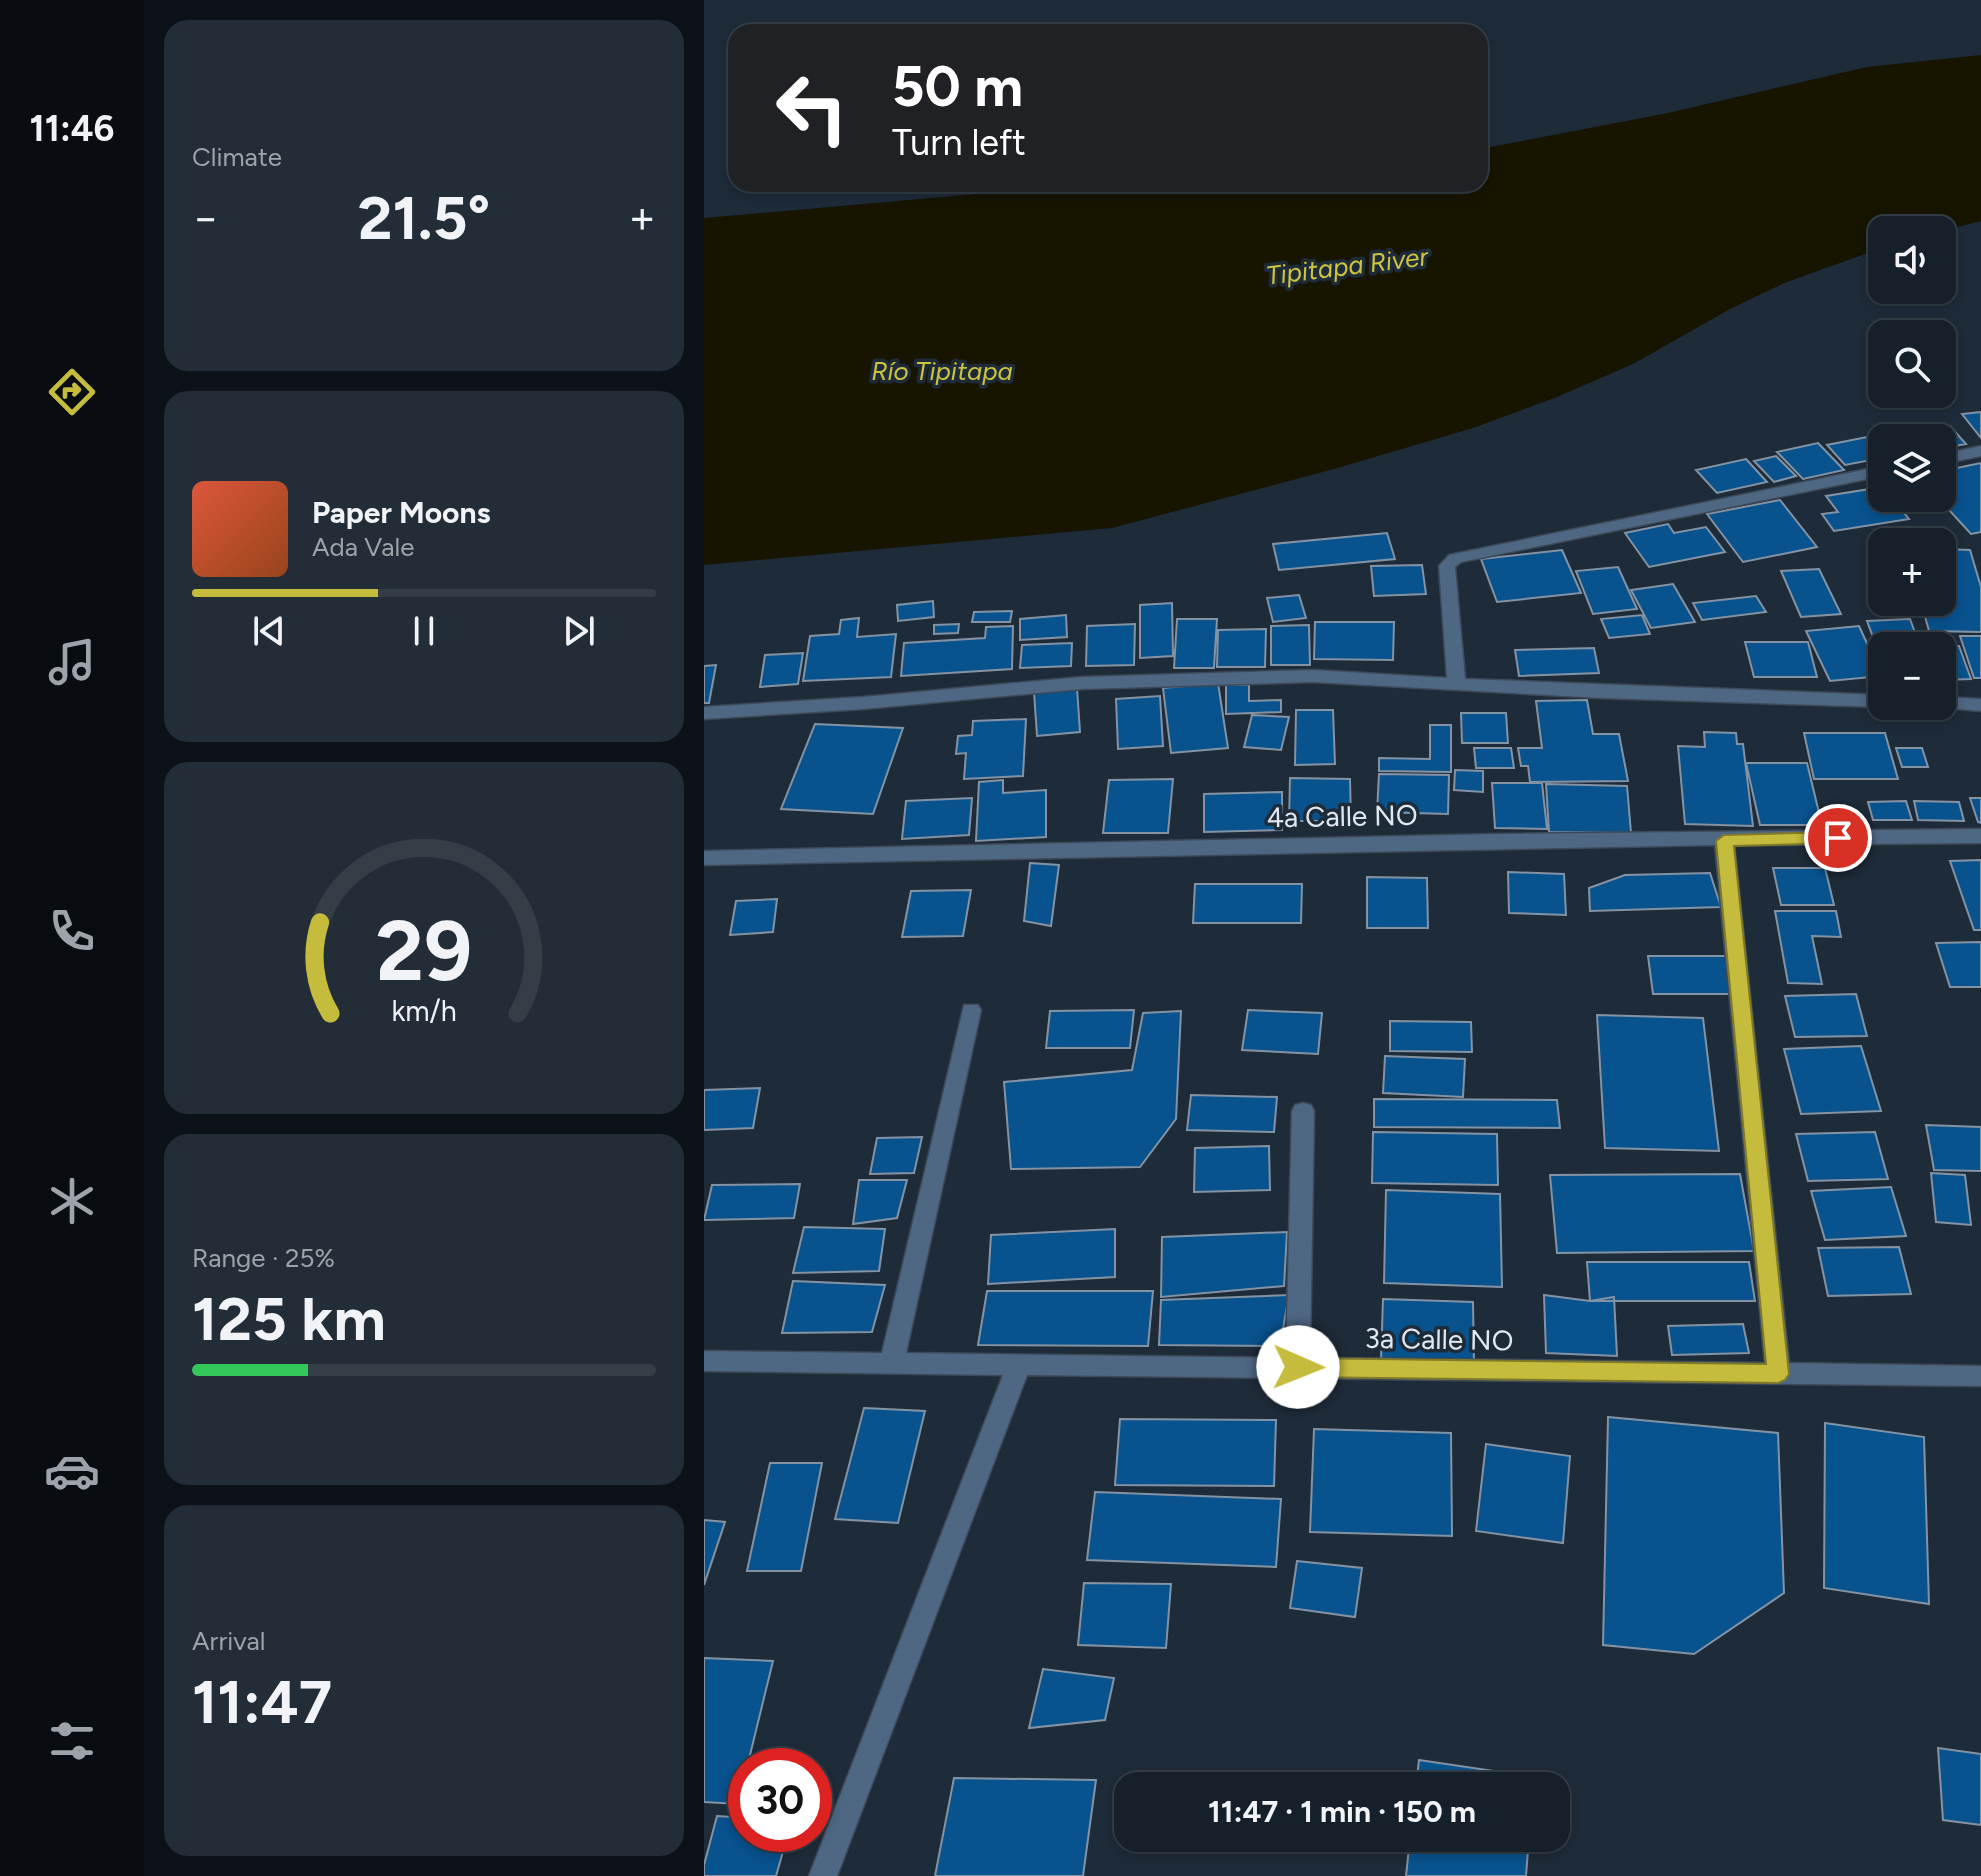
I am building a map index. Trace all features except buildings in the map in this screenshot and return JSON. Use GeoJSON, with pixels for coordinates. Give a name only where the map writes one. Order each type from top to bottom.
{"type":"FeatureCollection","features":[{"type":"Feature","properties":{"kind":"street"},"geometry":{"type":"LineString","coordinates":[[1956,456],[1981,451]]}},
{"type":"Feature","properties":{"kind":"street"},"geometry":{"type":"LineString","coordinates":[[1456,682],[1447,566],[1455,558],[1868,474]]}},
{"type":"Feature","properties":{"kind":"street"},"geometry":{"type":"LineString","coordinates":[[704,713],[863,703],[1082,683],[1313,676],[1601,692],[1868,701]]}},
{"type":"Feature","properties":{"kind":"street"},"geometry":{"type":"LineString","coordinates":[[1956,704],[1981,705]]}},
{"type":"Feature","properties":{"kind":"street","name":"4a Calle NO"},"geometry":{"type":"LineString","coordinates":[[704,858],[1499,841],[1981,836]]}},
{"type":"Feature","properties":{"kind":"street"},"geometry":{"type":"LineString","coordinates":[[1724,841],[1778,1374]]}},
{"type":"Feature","properties":{"kind":"street"},"geometry":{"type":"LineString","coordinates":[[892,1363],[971,1010]]}},
{"type":"Feature","properties":{"kind":"street"},"geometry":{"type":"LineString","coordinates":[[1298,1367],[1303,1111]]}},
{"type":"Feature","properties":{"kind":"street","name":"3a Calle NO"},"geometry":{"type":"LineString","coordinates":[[704,1361],[1981,1376]]}},
{"type":"Feature","properties":{"kind":"street"},"geometry":{"type":"LineString","coordinates":[[823,1876],[1019,1365]]}},
{"type":"Feature","properties":{"kind":"water","name":"Río Tipitapa"},"geometry":{"type":"Polygon","coordinates":[[[1981,55],[1981,221],[1956,227],[1956,216],[1868,216],[1868,253],[1784,283],[1730,309],[1633,364],[1557,397],[1473,428],[1334,469],[1112,528],[704,565],[704,218],[999,192],[1488,192],[1488,147],[1668,113],[1867,67],[1981,55]]]}},
{"type":"Feature","properties":{"kind":"route"},"geometry":{"type":"LineString","coordinates":[[1298,1367],[1778,1374],[1724,841],[1838,838]]}},
{"type":"Feature","properties":{"kind":"water label","name":"Tipitapa River"},"geometry":{"type":"Point","coordinates":[1347,266]}}]}
